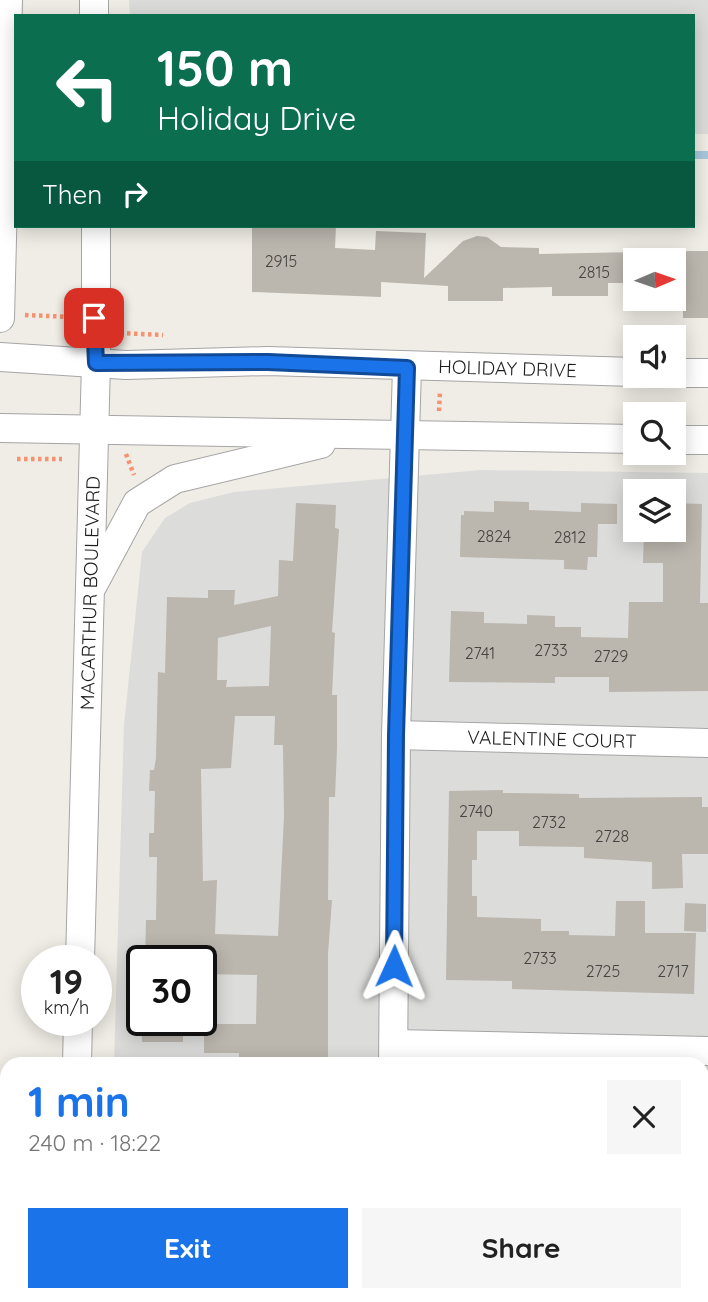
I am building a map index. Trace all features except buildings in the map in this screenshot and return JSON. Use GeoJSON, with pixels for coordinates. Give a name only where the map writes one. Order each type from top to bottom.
{"type":"FeatureCollection","features":[{"type":"Feature","properties":{"kind":"street"},"geometry":{"type":"LineString","coordinates":[[8,0],[11,316]]}},
{"type":"Feature","properties":{"kind":"street","name":"MACARTHUR BOULEVARD"},"geometry":{"type":"LineString","coordinates":[[79,945],[96,363],[96,228]]}},
{"type":"Feature","properties":{"kind":"street","name":"HOLIDAY DRIVE"},"geometry":{"type":"LineString","coordinates":[[0,357],[96,363],[268,362],[407,368],[623,372]]}},
{"type":"Feature","properties":{"kind":"street"},"geometry":{"type":"LineString","coordinates":[[407,368],[396,735],[394,1054],[708,1051]]}},
{"type":"Feature","properties":{"kind":"street"},"geometry":{"type":"LineString","coordinates":[[686,373],[708,373]]}},
{"type":"Feature","properties":{"kind":"street"},"geometry":{"type":"LineString","coordinates":[[0,428],[623,439]]}},
{"type":"Feature","properties":{"kind":"street"},"geometry":{"type":"LineString","coordinates":[[90,590],[137,503],[155,489],[175,480],[357,435]]}},
{"type":"Feature","properties":{"kind":"street"},"geometry":{"type":"LineString","coordinates":[[686,440],[708,440]]}},
{"type":"Feature","properties":{"kind":"street","name":"VALENTINE COURT"},"geometry":{"type":"LineString","coordinates":[[396,735],[708,743]]}},
{"type":"Feature","properties":{"kind":"street"},"geometry":{"type":"LineString","coordinates":[[77,1057],[78,1036]]}},
{"type":"Feature","properties":{"kind":"path"},"geometry":{"type":"LineString","coordinates":[[11,316],[73,317]]}},
{"type":"Feature","properties":{"kind":"path"},"geometry":{"type":"LineString","coordinates":[[439,412],[440,391]]}},
{"type":"Feature","properties":{"kind":"path"},"geometry":{"type":"LineString","coordinates":[[18,459],[71,459]]}},
{"type":"Feature","properties":{"kind":"shaded area"},"geometry":{"type":"Polygon","coordinates":[[[129,0],[708,0],[708,134],[695,134],[695,14],[130,14],[129,0]]]}},
{"type":"Feature","properties":{"kind":"shaded area"},"geometry":{"type":"Polygon","coordinates":[[[481,470],[708,473],[708,1057],[114,1057],[124,725],[142,552],[165,518],[190,503],[234,492],[481,470]]]}},
{"type":"Feature","properties":{"kind":"waterway"},"geometry":{"type":"LineString","coordinates":[[695,155],[708,155]]}},
{"type":"Feature","properties":{"kind":"route"},"geometry":{"type":"LineString","coordinates":[[94,318],[96,363],[126,365],[268,362],[407,368],[396,735],[394,966]]}}]}
